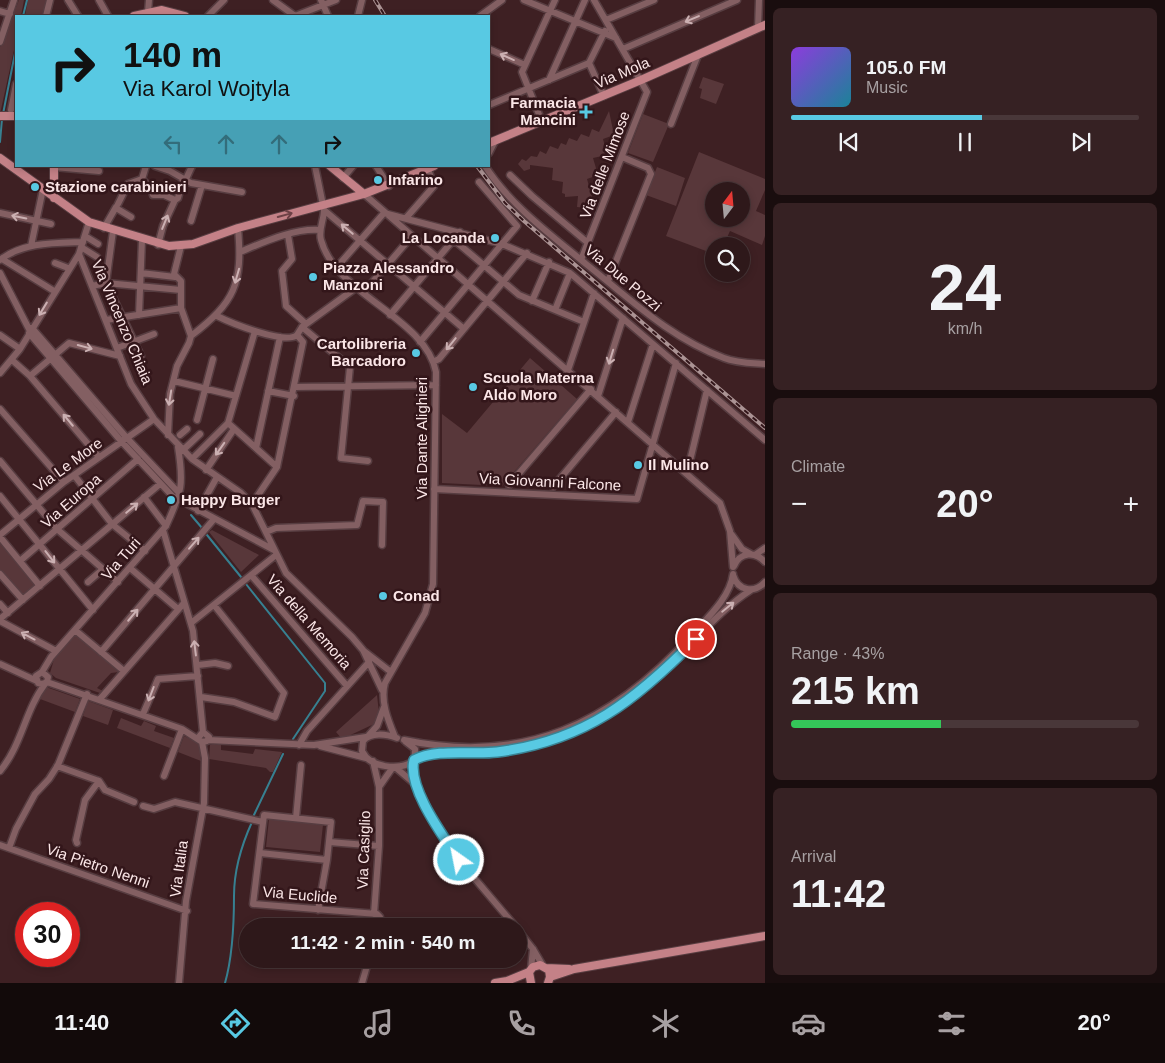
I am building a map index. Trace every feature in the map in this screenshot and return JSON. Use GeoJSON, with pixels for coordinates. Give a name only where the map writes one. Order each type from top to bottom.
{"type":"FeatureCollection","features":[{"type":"Feature","properties":{"kind":"main road"},"geometry":{"type":"LineString","coordinates":[[138,15],[166,10],[183,15]]}},
{"type":"Feature","properties":{"kind":"main road","name":"Via Mola"},"geometry":{"type":"LineString","coordinates":[[492,142],[604,96],[762,27]]}},
{"type":"Feature","properties":{"kind":"main road"},"geometry":{"type":"LineString","coordinates":[[0,116],[14,113]]}},
{"type":"Feature","properties":{"kind":"main road"},"geometry":{"type":"LineString","coordinates":[[0,158],[89,222],[142,240],[158,244],[181,246],[238,228],[323,207],[389,186],[431,168]]}},
{"type":"Feature","properties":{"kind":"main road"},"geometry":{"type":"LineString","coordinates":[[54,167],[54,198]]}},
{"type":"Feature","properties":{"kind":"main road"},"geometry":{"type":"LineString","coordinates":[[331,167],[364,194]]}},
{"type":"Feature","properties":{"kind":"main road"},"geometry":{"type":"LineString","coordinates":[[495,983],[507,981],[530,971],[536,966],[574,969],[765,936]]}},
{"type":"Feature","properties":{"kind":"main road"},"geometry":{"type":"LineString","coordinates":[[545,967],[549,981],[574,969]]}},
{"type":"Feature","properties":{"kind":"main road"},"geometry":{"type":"LineString","coordinates":[[507,981],[531,983],[530,971]]}},
{"type":"Feature","properties":{"kind":"street"},"geometry":{"type":"LineString","coordinates":[[0,42],[14,0]]}},
{"type":"Feature","properties":{"kind":"street"},"geometry":{"type":"LineString","coordinates":[[46,15],[50,0]]}},
{"type":"Feature","properties":{"kind":"street"},"geometry":{"type":"LineString","coordinates":[[68,0],[77,15]]}},
{"type":"Feature","properties":{"kind":"street"},"geometry":{"type":"LineString","coordinates":[[98,0],[107,15]]}},
{"type":"Feature","properties":{"kind":"street"},"geometry":{"type":"LineString","coordinates":[[148,12],[149,0]]}},
{"type":"Feature","properties":{"kind":"street"},"geometry":{"type":"LineString","coordinates":[[209,15],[224,0]]}},
{"type":"Feature","properties":{"kind":"street"},"geometry":{"type":"LineString","coordinates":[[273,0],[294,15]]}},
{"type":"Feature","properties":{"kind":"street"},"geometry":{"type":"LineString","coordinates":[[297,15],[322,2],[336,0]]}},
{"type":"Feature","properties":{"kind":"street"},"geometry":{"type":"LineString","coordinates":[[358,15],[362,0]]}},
{"type":"Feature","properties":{"kind":"street"},"geometry":{"type":"LineString","coordinates":[[481,15],[502,0]]}},
{"type":"Feature","properties":{"kind":"street"},"geometry":{"type":"LineString","coordinates":[[524,0],[616,38]]}},
{"type":"Feature","properties":{"kind":"street"},"geometry":{"type":"LineString","coordinates":[[542,122],[522,72],[554,0]]}},
{"type":"Feature","properties":{"kind":"street"},"geometry":{"type":"LineString","coordinates":[[549,80],[585,0]]}},
{"type":"Feature","properties":{"kind":"street"},"geometry":{"type":"LineString","coordinates":[[594,0],[641,80]]}},
{"type":"Feature","properties":{"kind":"street"},"geometry":{"type":"LineString","coordinates":[[490,105],[589,63],[604,33],[607,22],[654,0]]}},
{"type":"Feature","properties":{"kind":"street"},"geometry":{"type":"LineString","coordinates":[[623,49],[737,0]]}},
{"type":"Feature","properties":{"kind":"street"},"geometry":{"type":"LineString","coordinates":[[760,0],[762,27]]}},
{"type":"Feature","properties":{"kind":"street"},"geometry":{"type":"LineString","coordinates":[[322,2],[328,15]]}},
{"type":"Feature","properties":{"kind":"street"},"geometry":{"type":"LineString","coordinates":[[0,11],[10,14]]}},
{"type":"Feature","properties":{"kind":"street"},"geometry":{"type":"LineString","coordinates":[[490,49],[525,65]]}},
{"type":"Feature","properties":{"kind":"street"},"geometry":{"type":"LineString","coordinates":[[671,124],[698,55]]}},
{"type":"Feature","properties":{"kind":"street"},"geometry":{"type":"LineString","coordinates":[[589,63],[604,96]]}},
{"type":"Feature","properties":{"kind":"street","name":"Via delle Mimose"},"geometry":{"type":"LineString","coordinates":[[581,260],[647,92],[641,80]]}},
{"type":"Feature","properties":{"kind":"street"},"geometry":{"type":"LineString","coordinates":[[14,113],[15,98]]}},
{"type":"Feature","properties":{"kind":"street"},"geometry":{"type":"LineString","coordinates":[[608,281],[651,174],[648,168],[622,157]]}},
{"type":"Feature","properties":{"kind":"street"},"geometry":{"type":"LineString","coordinates":[[54,167],[87,167],[99,171]]}},
{"type":"Feature","properties":{"kind":"street"},"geometry":{"type":"LineString","coordinates":[[142,180],[146,167]]}},
{"type":"Feature","properties":{"kind":"street"},"geometry":{"type":"LineString","coordinates":[[157,167],[202,185],[242,192]]}},
{"type":"Feature","properties":{"kind":"street"},"geometry":{"type":"LineString","coordinates":[[158,244],[184,179],[191,167]]}},
{"type":"Feature","properties":{"kind":"street"},"geometry":{"type":"LineString","coordinates":[[315,167],[323,207],[464,329]]}},
{"type":"Feature","properties":{"kind":"street"},"geometry":{"type":"LineString","coordinates":[[343,178],[352,167]]}},
{"type":"Feature","properties":{"kind":"street"},"geometry":{"type":"LineString","coordinates":[[377,167],[389,186]]}},
{"type":"Feature","properties":{"kind":"street"},"geometry":{"type":"LineString","coordinates":[[406,218],[434,186],[431,168]]}},
{"type":"Feature","properties":{"kind":"street","name":"Via Due Pozzi"},"geometry":{"type":"LineString","coordinates":[[487,168],[518,206],[653,320],[726,360],[765,364]]}},
{"type":"Feature","properties":{"kind":"street"},"geometry":{"type":"LineString","coordinates":[[510,175],[588,243]]}},
{"type":"Feature","properties":{"kind":"street"},"geometry":{"type":"LineString","coordinates":[[142,180],[152,190],[153,195],[164,195],[175,200]]}},
{"type":"Feature","properties":{"kind":"street"},"geometry":{"type":"LineString","coordinates":[[104,228],[128,184],[142,180]]}},
{"type":"Feature","properties":{"kind":"street"},"geometry":{"type":"LineString","coordinates":[[420,342],[517,226],[479,182]]}},
{"type":"Feature","properties":{"kind":"street"},"geometry":{"type":"LineString","coordinates":[[191,220],[202,185]]}},
{"type":"Feature","properties":{"kind":"street"},"geometry":{"type":"LineString","coordinates":[[31,246],[43,189]]}},
{"type":"Feature","properties":{"kind":"street"},"geometry":{"type":"LineString","coordinates":[[364,194],[687,472],[720,503],[730,531],[742,549],[765,562]]}},
{"type":"Feature","properties":{"kind":"street"},"geometry":{"type":"LineString","coordinates":[[117,207],[131,217]]}},
{"type":"Feature","properties":{"kind":"street","name":"Via Dante Alighieri"},"geometry":{"type":"LineString","coordinates":[[323,207],[320,230],[322,244],[336,268],[420,342],[434,362],[436,385],[435,560],[432,594],[422,621],[389,675],[383,691]]}},
{"type":"Feature","properties":{"kind":"street"},"geometry":{"type":"LineString","coordinates":[[384,213],[460,232],[527,252],[570,273],[765,440]]}},
{"type":"Feature","properties":{"kind":"street"},"geometry":{"type":"LineString","coordinates":[[336,268],[384,213]]}},
{"type":"Feature","properties":{"kind":"street"},"geometry":{"type":"LineString","coordinates":[[0,214],[51,224]]}},
{"type":"Feature","properties":{"kind":"street"},"geometry":{"type":"LineString","coordinates":[[0,373],[20,349],[68,268],[83,248],[89,222]]}},
{"type":"Feature","properties":{"kind":"street"},"geometry":{"type":"LineString","coordinates":[[190,336],[216,316],[229,298],[238,272],[240,252],[238,228]]}},
{"type":"Feature","properties":{"kind":"street"},"geometry":{"type":"LineString","coordinates":[[240,252],[288,235],[309,230],[320,230]]}},
{"type":"Feature","properties":{"kind":"street"},"geometry":{"type":"LineString","coordinates":[[113,231],[106,283],[141,356]]}},
{"type":"Feature","properties":{"kind":"street"},"geometry":{"type":"LineString","coordinates":[[390,314],[460,232]]}},
{"type":"Feature","properties":{"kind":"street"},"geometry":{"type":"LineString","coordinates":[[288,235],[292,259],[282,271],[286,306],[304,326],[350,367],[342,458],[368,461]]}},
{"type":"Feature","properties":{"kind":"street"},"geometry":{"type":"LineString","coordinates":[[364,292],[412,236]]}},
{"type":"Feature","properties":{"kind":"street"},"geometry":{"type":"LineString","coordinates":[[139,315],[142,240]]}},
{"type":"Feature","properties":{"kind":"street"},"geometry":{"type":"LineString","coordinates":[[454,240],[519,295],[584,322]]}},
{"type":"Feature","properties":{"kind":"street"},"geometry":{"type":"LineString","coordinates":[[54,291],[1,260],[9,253],[31,246],[83,248],[98,244]]}},
{"type":"Feature","properties":{"kind":"street"},"geometry":{"type":"LineString","coordinates":[[175,277],[181,246]]}},
{"type":"Feature","properties":{"kind":"street"},"geometry":{"type":"LineString","coordinates":[[83,248],[97,257]]}},
{"type":"Feature","properties":{"kind":"street","name":"Via Vincenzo Chiaia"},"geometry":{"type":"LineString","coordinates":[[83,248],[92,286],[131,384],[154,419],[174,437],[180,449],[206,470],[241,493],[252,504]]}},
{"type":"Feature","properties":{"kind":"street"},"geometry":{"type":"LineString","coordinates":[[434,362],[464,329],[527,252]]}},
{"type":"Feature","properties":{"kind":"street"},"geometry":{"type":"LineString","coordinates":[[532,301],[549,262]]}},
{"type":"Feature","properties":{"kind":"street"},"geometry":{"type":"LineString","coordinates":[[55,263],[68,268]]}},
{"type":"Feature","properties":{"kind":"street"},"geometry":{"type":"LineString","coordinates":[[0,273],[30,331],[178,498]]}},
{"type":"Feature","properties":{"kind":"street"},"geometry":{"type":"LineString","coordinates":[[141,273],[175,277],[181,282],[181,308],[190,336],[189,343],[177,366],[168,415],[174,437],[187,429]]}},
{"type":"Feature","properties":{"kind":"street"},"geometry":{"type":"LineString","coordinates":[[555,310],[570,273]]}},
{"type":"Feature","properties":{"kind":"street"},"geometry":{"type":"LineString","coordinates":[[92,286],[106,283],[181,290]]}},
{"type":"Feature","properties":{"kind":"street"},"geometry":{"type":"LineString","coordinates":[[216,316],[234,325],[280,337],[292,338],[304,326],[357,287]]}},
{"type":"Feature","properties":{"kind":"street"},"geometry":{"type":"LineString","coordinates":[[568,370],[594,293]]}},
{"type":"Feature","properties":{"kind":"street"},"geometry":{"type":"LineString","coordinates":[[106,320],[181,308]]}},
{"type":"Feature","properties":{"kind":"street"},"geometry":{"type":"LineString","coordinates":[[598,396],[623,318]]}},
{"type":"Feature","properties":{"kind":"street"},"geometry":{"type":"LineString","coordinates":[[192,459],[228,423],[255,331]]}},
{"type":"Feature","properties":{"kind":"street"},"geometry":{"type":"LineString","coordinates":[[117,348],[154,334]]}},
{"type":"Feature","properties":{"kind":"street"},"geometry":{"type":"LineString","coordinates":[[0,335],[20,349]]}},
{"type":"Feature","properties":{"kind":"street"},"geometry":{"type":"LineString","coordinates":[[297,335],[303,342],[294,396],[277,467],[252,504],[286,573],[389,675]]}},
{"type":"Feature","properties":{"kind":"street"},"geometry":{"type":"LineString","coordinates":[[256,448],[280,337]]}},
{"type":"Feature","properties":{"kind":"street"},"geometry":{"type":"LineString","coordinates":[[30,376],[70,343],[120,356]]}},
{"type":"Feature","properties":{"kind":"street"},"geometry":{"type":"LineString","coordinates":[[628,422],[653,344]]}},
{"type":"Feature","properties":{"kind":"street"},"geometry":{"type":"LineString","coordinates":[[197,420],[213,359]]}},
{"type":"Feature","properties":{"kind":"street"},"geometry":{"type":"LineString","coordinates":[[12,360],[30,376],[99,457]]}},
{"type":"Feature","properties":{"kind":"street"},"geometry":{"type":"LineString","coordinates":[[653,444],[676,364]]}},
{"type":"Feature","properties":{"kind":"street"},"geometry":{"type":"LineString","coordinates":[[174,381],[236,396]]}},
{"type":"Feature","properties":{"kind":"street"},"geometry":{"type":"LineString","coordinates":[[295,387],[436,385]]}},
{"type":"Feature","properties":{"kind":"street"},"geometry":{"type":"LineString","coordinates":[[509,485],[591,389]]}},
{"type":"Feature","properties":{"kind":"street"},"geometry":{"type":"LineString","coordinates":[[268,390],[294,396]]}},
{"type":"Feature","properties":{"kind":"street"},"geometry":{"type":"LineString","coordinates":[[687,472],[707,390]]}},
{"type":"Feature","properties":{"kind":"street"},"geometry":{"type":"LineString","coordinates":[[0,408],[64,482]]}},
{"type":"Feature","properties":{"kind":"street"},"geometry":{"type":"LineString","coordinates":[[553,487],[616,412]]}},
{"type":"Feature","properties":{"kind":"street","name":"Via Le More"},"geometry":{"type":"LineString","coordinates":[[0,536],[64,482],[154,419]]}},
{"type":"Feature","properties":{"kind":"street"},"geometry":{"type":"LineString","coordinates":[[228,423],[277,467]]}},
{"type":"Feature","properties":{"kind":"street"},"geometry":{"type":"LineString","coordinates":[[206,470],[234,429]]}},
{"type":"Feature","properties":{"kind":"street"},"geometry":{"type":"LineString","coordinates":[[180,449],[200,434]]}},
{"type":"Feature","properties":{"kind":"street"},"geometry":{"type":"LineString","coordinates":[[124,439],[138,459],[160,484],[178,498],[275,553]]}},
{"type":"Feature","properties":{"kind":"street","name":"Via Giovanni Falcone"},"geometry":{"type":"LineString","coordinates":[[434,489],[637,499],[653,444]]}},
{"type":"Feature","properties":{"kind":"street","name":"Via Turi"},"geometry":{"type":"LineString","coordinates":[[40,673],[56,651],[165,528],[178,498],[183,480],[180,449]]}},
{"type":"Feature","properties":{"kind":"street","name":"Via Europa"},"geometry":{"type":"LineString","coordinates":[[20,561],[138,459]]}},
{"type":"Feature","properties":{"kind":"street"},"geometry":{"type":"LineString","coordinates":[[0,461],[57,529],[118,582]]}},
{"type":"Feature","properties":{"kind":"street"},"geometry":{"type":"LineString","coordinates":[[74,475],[112,524],[145,551]]}},
{"type":"Feature","properties":{"kind":"street"},"geometry":{"type":"LineString","coordinates":[[198,511],[217,477]]}},
{"type":"Feature","properties":{"kind":"street"},"geometry":{"type":"LineString","coordinates":[[56,651],[0,620],[160,484]]}},
{"type":"Feature","properties":{"kind":"street"},"geometry":{"type":"LineString","coordinates":[[0,496],[93,610]]}},
{"type":"Feature","properties":{"kind":"street"},"geometry":{"type":"LineString","coordinates":[[144,497],[165,528]]}},
{"type":"Feature","properties":{"kind":"street"},"geometry":{"type":"LineString","coordinates":[[266,532],[276,528],[357,526],[363,500],[383,502],[382,545]]}},
{"type":"Feature","properties":{"kind":"street"},"geometry":{"type":"LineString","coordinates":[[102,652],[214,519]]}},
{"type":"Feature","properties":{"kind":"street","name":"Via Italia"},"geometry":{"type":"LineString","coordinates":[[165,528],[191,623],[198,666],[205,758],[203,807],[187,893],[187,911],[179,983]]}},
{"type":"Feature","properties":{"kind":"street"},"geometry":{"type":"LineString","coordinates":[[730,531],[733,570],[739,585],[754,589],[765,587]]}},
{"type":"Feature","properties":{"kind":"street"},"geometry":{"type":"LineString","coordinates":[[0,536],[40,586]]}},
{"type":"Feature","properties":{"kind":"street"},"geometry":{"type":"LineString","coordinates":[[314,745],[368,736],[395,737],[432,745],[501,746],[541,738],[585,721],[626,696],[674,654],[713,611],[729,586],[733,570],[740,557],[753,554],[765,548]]}},
{"type":"Feature","properties":{"kind":"street"},"geometry":{"type":"LineString","coordinates":[[191,623],[251,575],[275,553]]}},
{"type":"Feature","properties":{"kind":"street"},"geometry":{"type":"LineString","coordinates":[[130,568],[178,608]]}},
{"type":"Feature","properties":{"kind":"street"},"geometry":{"type":"LineString","coordinates":[[88,582],[103,569]]}},
{"type":"Feature","properties":{"kind":"street"},"geometry":{"type":"LineString","coordinates":[[0,574],[23,600]]}},
{"type":"Feature","properties":{"kind":"street","name":"Via della Memoria"},"geometry":{"type":"LineString","coordinates":[[251,575],[347,686]]}},
{"type":"Feature","properties":{"kind":"street"},"geometry":{"type":"LineString","coordinates":[[3,665],[43,681],[87,694],[204,737],[335,748],[394,767],[405,766],[429,754],[486,753],[543,744],[592,724],[640,693],[722,612],[765,582]]}},
{"type":"Feature","properties":{"kind":"street"},"geometry":{"type":"LineString","coordinates":[[100,699],[184,603]]}},
{"type":"Feature","properties":{"kind":"street"},"geometry":{"type":"LineString","coordinates":[[0,604],[8,613]]}},
{"type":"Feature","properties":{"kind":"street"},"geometry":{"type":"LineString","coordinates":[[200,697],[234,702],[275,717],[284,693],[214,604]]}},
{"type":"Feature","properties":{"kind":"street"},"geometry":{"type":"LineString","coordinates":[[75,630],[124,671]]}},
{"type":"Feature","properties":{"kind":"street"},"geometry":{"type":"LineString","coordinates":[[363,650],[383,691],[384,707],[395,737]]}},
{"type":"Feature","properties":{"kind":"street"},"geometry":{"type":"LineString","coordinates":[[299,745],[307,731],[369,662]]}},
{"type":"Feature","properties":{"kind":"street"},"geometry":{"type":"LineString","coordinates":[[198,666],[215,663],[228,666]]}},
{"type":"Feature","properties":{"kind":"street"},"geometry":{"type":"LineString","coordinates":[[3,665],[40,673]]}},
{"type":"Feature","properties":{"kind":"street"},"geometry":{"type":"LineString","coordinates":[[373,670],[389,675]]}},
{"type":"Feature","properties":{"kind":"street"},"geometry":{"type":"LineString","coordinates":[[0,771],[18,745],[43,681],[40,673]]}},
{"type":"Feature","properties":{"kind":"street"},"geometry":{"type":"LineString","coordinates":[[40,673],[43,681]]}},
{"type":"Feature","properties":{"kind":"street"},"geometry":{"type":"LineString","coordinates":[[143,714],[158,679],[198,676]]}},
{"type":"Feature","properties":{"kind":"street"},"geometry":{"type":"LineString","coordinates":[[9,848],[16,829],[35,794],[49,779],[57,766],[87,694]]}},
{"type":"Feature","properties":{"kind":"street"},"geometry":{"type":"LineString","coordinates":[[368,736],[377,726],[384,707]]}},
{"type":"Feature","properties":{"kind":"street"},"geometry":{"type":"LineString","coordinates":[[164,776],[182,729]]}},
{"type":"Feature","properties":{"kind":"street","name":"Via Casiglio"},"geometry":{"type":"LineString","coordinates":[[368,736],[361,745],[362,751],[371,760],[379,787],[379,846],[374,914]]}},
{"type":"Feature","properties":{"kind":"street"},"geometry":{"type":"LineString","coordinates":[[404,740],[415,749],[413,774],[431,816],[459,860],[508,918]]}},
{"type":"Feature","properties":{"kind":"street"},"geometry":{"type":"LineString","coordinates":[[296,818],[302,764]]}},
{"type":"Feature","properties":{"kind":"street"},"geometry":{"type":"LineString","coordinates":[[57,766],[99,781],[105,790],[134,802]]}},
{"type":"Feature","properties":{"kind":"street"},"geometry":{"type":"LineString","coordinates":[[379,787],[394,767]]}},
{"type":"Feature","properties":{"kind":"street"},"geometry":{"type":"LineString","coordinates":[[394,767],[418,788]]}},
{"type":"Feature","properties":{"kind":"street"},"geometry":{"type":"LineString","coordinates":[[77,843],[76,840],[81,824],[80,816],[85,800],[99,781]]}},
{"type":"Feature","properties":{"kind":"street"},"geometry":{"type":"LineString","coordinates":[[143,806],[154,809],[174,802],[203,807],[261,822]]}},
{"type":"Feature","properties":{"kind":"street"},"geometry":{"type":"LineString","coordinates":[[318,910],[327,860],[331,822],[264,815],[261,822],[260,853],[327,860]]}},
{"type":"Feature","properties":{"kind":"street"},"geometry":{"type":"LineString","coordinates":[[329,842],[379,846]]}},
{"type":"Feature","properties":{"kind":"street","name":"Via Pietro Nenni"},"geometry":{"type":"LineString","coordinates":[[0,845],[187,911]]}},
{"type":"Feature","properties":{"kind":"street","name":"Via Euclide"},"geometry":{"type":"LineString","coordinates":[[260,853],[253,904],[374,914]]}},
{"type":"Feature","properties":{"kind":"street"},"geometry":{"type":"LineString","coordinates":[[374,914],[380,916],[380,918]]}},
{"type":"Feature","properties":{"kind":"street"},"geometry":{"type":"LineString","coordinates":[[527,941],[545,967]]}},
{"type":"Feature","properties":{"kind":"street"},"geometry":{"type":"LineString","coordinates":[[530,971],[534,949]]}},
{"type":"Feature","properties":{"kind":"street"},"geometry":{"type":"LineString","coordinates":[[362,983],[366,968]]}},
{"type":"Feature","properties":{"kind":"shaded area"},"geometry":{"type":"Polygon","coordinates":[[[19,0],[24,0],[21,15],[15,15],[15,46],[0,114],[0,47],[19,0]]]}},
{"type":"Feature","properties":{"kind":"shaded area"},"geometry":{"type":"Polygon","coordinates":[[[28,0],[47,0],[44,15],[25,15],[28,0]]]}},
{"type":"Feature","properties":{"kind":"shaded area"},"geometry":{"type":"Polygon","coordinates":[[[703,77],[724,84],[716,104],[700,98],[702,89],[699,88],[703,77]]]}},
{"type":"Feature","properties":{"kind":"shaded area"},"geometry":{"type":"Polygon","coordinates":[[[609,111],[614,135],[603,139],[607,155],[593,158],[598,175],[587,179],[593,200],[600,199],[596,209],[577,207],[578,196],[565,197],[565,194],[562,193],[563,182],[552,180],[553,168],[530,165],[530,169],[524,171],[518,164],[522,159],[526,161],[531,156],[537,157],[540,151],[546,154],[550,146],[558,149],[561,143],[566,145],[569,138],[577,141],[581,134],[589,137],[592,129],[599,132],[609,111]]]}},
{"type":"Feature","properties":{"kind":"shaded area"},"geometry":{"type":"Polygon","coordinates":[[[643,114],[669,124],[653,162],[628,153],[643,114]]]}},
{"type":"Feature","properties":{"kind":"shaded area"},"geometry":{"type":"Polygon","coordinates":[[[699,152],[765,179],[765,190],[756,211],[765,215],[765,236],[762,245],[750,240],[750,237],[744,237],[730,231],[727,237],[705,237],[705,251],[666,236],[699,152]]]}},
{"type":"Feature","properties":{"kind":"shaded area"},"geometry":{"type":"Polygon","coordinates":[[[657,167],[685,178],[676,206],[646,195],[657,167]]]}},
{"type":"Feature","properties":{"kind":"shaded area"},"geometry":{"type":"Polygon","coordinates":[[[530,358],[577,399],[502,486],[442,483],[442,414],[467,433],[530,358]]]}},
{"type":"Feature","properties":{"kind":"shaded area"},"geometry":{"type":"Polygon","coordinates":[[[212,530],[259,555],[241,572],[209,532],[212,530]]]}},
{"type":"Feature","properties":{"kind":"shaded area"},"geometry":{"type":"Polygon","coordinates":[[[0,542],[35,585],[22,595],[0,570],[0,542]]]}},
{"type":"Feature","properties":{"kind":"shaded area"},"geometry":{"type":"Polygon","coordinates":[[[75,635],[119,672],[111,673],[97,688],[103,691],[100,693],[56,678],[50,673],[55,656],[75,635]]]}},
{"type":"Feature","properties":{"kind":"shaded area"},"geometry":{"type":"Polygon","coordinates":[[[46,687],[80,699],[75,712],[40,699],[46,687]]]}},
{"type":"Feature","properties":{"kind":"shaded area"},"geometry":{"type":"Polygon","coordinates":[[[377,695],[379,713],[374,724],[342,739],[336,732],[377,695]]]}},
{"type":"Feature","properties":{"kind":"shaded area"},"geometry":{"type":"Polygon","coordinates":[[[88,701],[113,710],[108,725],[83,716],[88,701]]]}},
{"type":"Feature","properties":{"kind":"shaded area"},"geometry":{"type":"Polygon","coordinates":[[[121,718],[141,726],[144,721],[156,726],[154,731],[174,738],[170,748],[117,728],[121,718]]]}},
{"type":"Feature","properties":{"kind":"shaded area"},"geometry":{"type":"Polygon","coordinates":[[[184,736],[199,743],[201,761],[178,752],[184,736]]]}},
{"type":"Feature","properties":{"kind":"shaded area"},"geometry":{"type":"Polygon","coordinates":[[[210,745],[221,745],[221,750],[253,754],[255,749],[282,752],[273,772],[270,772],[266,768],[209,759],[210,745]]]}},
{"type":"Feature","properties":{"kind":"shaded area"},"geometry":{"type":"Polygon","coordinates":[[[269,819],[323,825],[320,852],[266,847],[269,819]]]}},
{"type":"Feature","properties":{"kind":"waterway"},"geometry":{"type":"LineString","coordinates":[[23,15],[27,0]]}},
{"type":"Feature","properties":{"kind":"waterway"},"geometry":{"type":"LineString","coordinates":[[3,114],[15,53]]}},
{"type":"Feature","properties":{"kind":"waterway"},"geometry":{"type":"LineString","coordinates":[[0,142],[2,119]]}},
{"type":"Feature","properties":{"kind":"waterway"},"geometry":{"type":"LineString","coordinates":[[157,475],[173,492]]}},
{"type":"Feature","properties":{"kind":"waterway"},"geometry":{"type":"LineString","coordinates":[[191,515],[202,528]]}},
{"type":"Feature","properties":{"kind":"waterway"},"geometry":{"type":"LineString","coordinates":[[207,535],[241,577]]}},
{"type":"Feature","properties":{"kind":"waterway"},"geometry":{"type":"LineString","coordinates":[[246,584],[325,683],[325,691],[293,739]]}},
{"type":"Feature","properties":{"kind":"waterway"},"geometry":{"type":"LineString","coordinates":[[253,817],[283,754]]}},
{"type":"Feature","properties":{"kind":"waterway"},"geometry":{"type":"LineString","coordinates":[[225,983],[230,962],[235,877],[242,848],[252,822]]}},
{"type":"Feature","properties":{"kind":"railway"},"geometry":{"type":"LineString","coordinates":[[375,0],[384,15]]}},
{"type":"Feature","properties":{"kind":"railway"},"geometry":{"type":"LineString","coordinates":[[478,167],[505,203],[524,221],[765,428]]}},
{"type":"Feature","properties":{"kind":"place","name":"Farmacia Mancini"},"geometry":{"type":"Point","coordinates":[586,112]}},
{"type":"Feature","properties":{"kind":"place","name":"Infarino"},"geometry":{"type":"Point","coordinates":[378,180]}},
{"type":"Feature","properties":{"kind":"place","name":"Stazione carabinieri"},"geometry":{"type":"Point","coordinates":[35,187]}},
{"type":"Feature","properties":{"kind":"place","name":"La Locanda"},"geometry":{"type":"Point","coordinates":[495,238]}},
{"type":"Feature","properties":{"kind":"place","name":"Piazza Alessandro Manzoni"},"geometry":{"type":"Point","coordinates":[313,277]}},
{"type":"Feature","properties":{"kind":"place","name":"Cartolibreria Barcadoro"},"geometry":{"type":"Point","coordinates":[416,353]}},
{"type":"Feature","properties":{"kind":"place","name":"Scuola Materna Aldo Moro"},"geometry":{"type":"Point","coordinates":[473,387]}},
{"type":"Feature","properties":{"kind":"place","name":"Il Mulino"},"geometry":{"type":"Point","coordinates":[638,465]}},
{"type":"Feature","properties":{"kind":"place","name":"Happy Burger"},"geometry":{"type":"Point","coordinates":[171,500]}},
{"type":"Feature","properties":{"kind":"place","name":"Conad"},"geometry":{"type":"Point","coordinates":[383,596]}},
{"type":"Feature","properties":{"kind":"route"},"geometry":{"type":"LineString","coordinates":[[459,860],[431,816],[418,788],[413,774],[414,760],[421,756],[438,753],[486,753],[518,749],[543,744],[576,731],[592,724],[627,703],[665,670],[696,639]]}}]}
